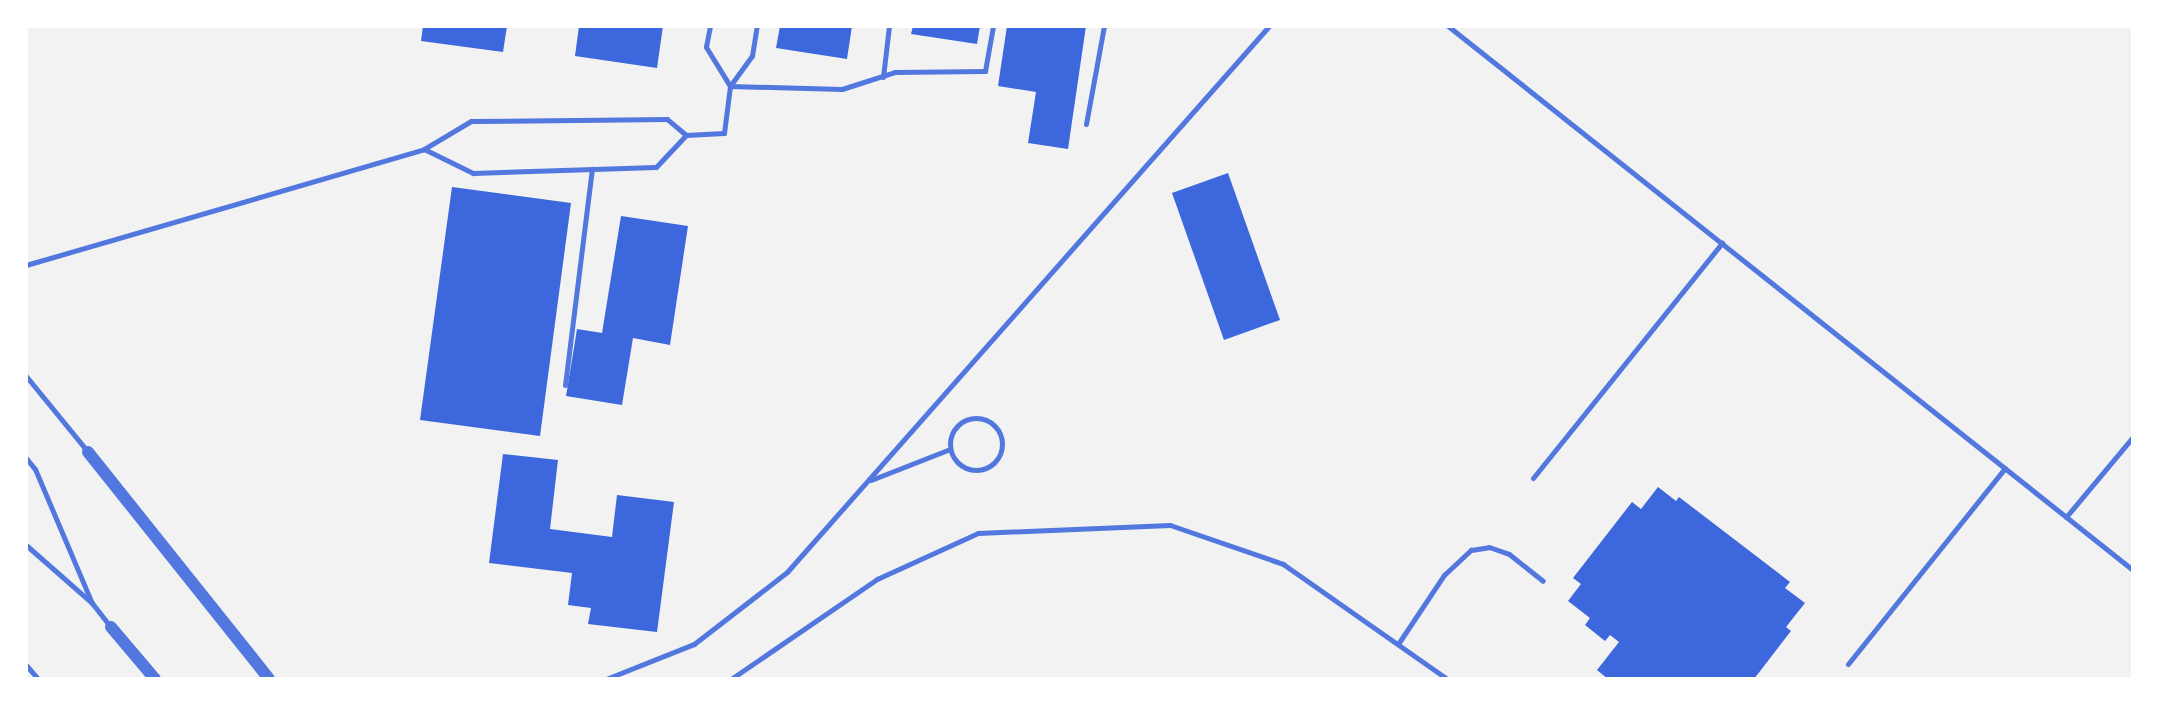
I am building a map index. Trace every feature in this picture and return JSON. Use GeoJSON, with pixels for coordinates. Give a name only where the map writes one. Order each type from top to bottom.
{"type":"FeatureCollection","features":[{"type":"Feature","properties":{"kind":"street"},"geometry":{"type":"LineString","coordinates":[[88,452],[269,679]]}},
{"type":"Feature","properties":{"kind":"street"},"geometry":{"type":"LineString","coordinates":[[111,627],[155,679]]}},
{"type":"Feature","properties":{"kind":"lane"},"geometry":{"type":"LineString","coordinates":[[710,26],[706,47],[730,86]]}},
{"type":"Feature","properties":{"kind":"lane"},"geometry":{"type":"LineString","coordinates":[[26,265],[424,149],[471,121],[667,119],[686,135],[724,133],[730,86],[752,56],[757,26]]}},
{"type":"Feature","properties":{"kind":"lane"},"geometry":{"type":"LineString","coordinates":[[883,76],[889,26]]}},
{"type":"Feature","properties":{"kind":"lane"},"geometry":{"type":"LineString","coordinates":[[730,86],[842,89],[895,72],[985,71],[993,26]]}},
{"type":"Feature","properties":{"kind":"lane"},"geometry":{"type":"LineString","coordinates":[[1086,124],[1104,26]]}},
{"type":"Feature","properties":{"kind":"lane"},"geometry":{"type":"LineString","coordinates":[[606,679],[694,644],[786,572],[1269,26]]}},
{"type":"Feature","properties":{"kind":"lane"},"geometry":{"type":"LineString","coordinates":[[1448,26],[2133,570]]}},
{"type":"Feature","properties":{"kind":"lane"},"geometry":{"type":"LineString","coordinates":[[424,149],[473,173],[656,167],[686,135]]}},
{"type":"Feature","properties":{"kind":"lane"},"geometry":{"type":"LineString","coordinates":[[565,385],[592,169]]}},
{"type":"Feature","properties":{"kind":"lane"},"geometry":{"type":"LineString","coordinates":[[1533,478],[1722,243]]}},
{"type":"Feature","properties":{"kind":"lane"},"geometry":{"type":"LineString","coordinates":[[26,376],[88,452]]}},
{"type":"Feature","properties":{"kind":"lane"},"geometry":{"type":"LineString","coordinates":[[972,418],[989,421],[1000,434],[998,458],[984,468],[959,464],[950,449],[957,425],[972,418]]}},
{"type":"Feature","properties":{"kind":"lane"},"geometry":{"type":"LineString","coordinates":[[2066,517],[2133,437]]}},
{"type":"Feature","properties":{"kind":"lane"},"geometry":{"type":"LineString","coordinates":[[868,481],[950,449]]}},
{"type":"Feature","properties":{"kind":"lane"},"geometry":{"type":"LineString","coordinates":[[26,458],[35,469],[92,603]]}},
{"type":"Feature","properties":{"kind":"lane"},"geometry":{"type":"LineString","coordinates":[[1848,664],[2005,468]]}},
{"type":"Feature","properties":{"kind":"lane"},"geometry":{"type":"LineString","coordinates":[[731,679],[877,579],[978,533],[1040,527],[1170,525],[1283,564],[1447,679]]}},
{"type":"Feature","properties":{"kind":"lane"},"geometry":{"type":"LineString","coordinates":[[26,545],[92,603],[111,627]]}},
{"type":"Feature","properties":{"kind":"lane"},"geometry":{"type":"LineString","coordinates":[[1398,644],[1444,575],[1471,550],[1489,547],[1508,554],[1543,581]]}},
{"type":"Feature","properties":{"kind":"lane"},"geometry":{"type":"LineString","coordinates":[[26,665],[38,679]]}},
{"type":"Feature","properties":{"kind":"building"},"geometry":{"type":"Polygon","coordinates":[[[423,26],[507,26],[503,52],[421,41],[423,26]]]}},
{"type":"Feature","properties":{"kind":"building"},"geometry":{"type":"Polygon","coordinates":[[[579,26],[663,26],[657,68],[575,56],[579,26]]]}},
{"type":"Feature","properties":{"kind":"building"},"geometry":{"type":"Polygon","coordinates":[[[780,26],[852,26],[847,59],[776,48],[780,26]]]}},
{"type":"Feature","properties":{"kind":"building"},"geometry":{"type":"Polygon","coordinates":[[[913,26],[980,26],[977,44],[911,34],[913,26]]]}},
{"type":"Feature","properties":{"kind":"building"},"geometry":{"type":"Polygon","coordinates":[[[1007,26],[1086,26],[1068,149],[1028,143],[1036,92],[998,86],[1007,26]]]}},
{"type":"Feature","properties":{"kind":"building"},"geometry":{"type":"Polygon","coordinates":[[[1228,173],[1280,320],[1224,340],[1172,193],[1228,173]]]}},
{"type":"Feature","properties":{"kind":"building"},"geometry":{"type":"Polygon","coordinates":[[[452,187],[571,203],[540,436],[420,420],[452,187]]]}},
{"type":"Feature","properties":{"kind":"building"},"geometry":{"type":"Polygon","coordinates":[[[621,216],[688,226],[670,345],[633,338],[622,405],[566,396],[577,329],[602,333],[621,216]]]}},
{"type":"Feature","properties":{"kind":"building"},"geometry":{"type":"Polygon","coordinates":[[[503,454],[558,460],[550,529],[612,537],[617,495],[674,502],[657,632],[588,624],[591,608],[568,605],[572,573],[489,563],[503,454]]]}},
{"type":"Feature","properties":{"kind":"building"},"geometry":{"type":"Polygon","coordinates":[[[1658,487],[1676,501],[1679,497],[1790,582],[1785,588],[1805,603],[1786,627],[1791,631],[1754,679],[1608,679],[1597,670],[1619,642],[1610,635],[1605,641],[1585,625],[1590,618],[1568,601],[1581,584],[1573,578],[1632,502],[1641,509],[1658,487]]]}}]}
